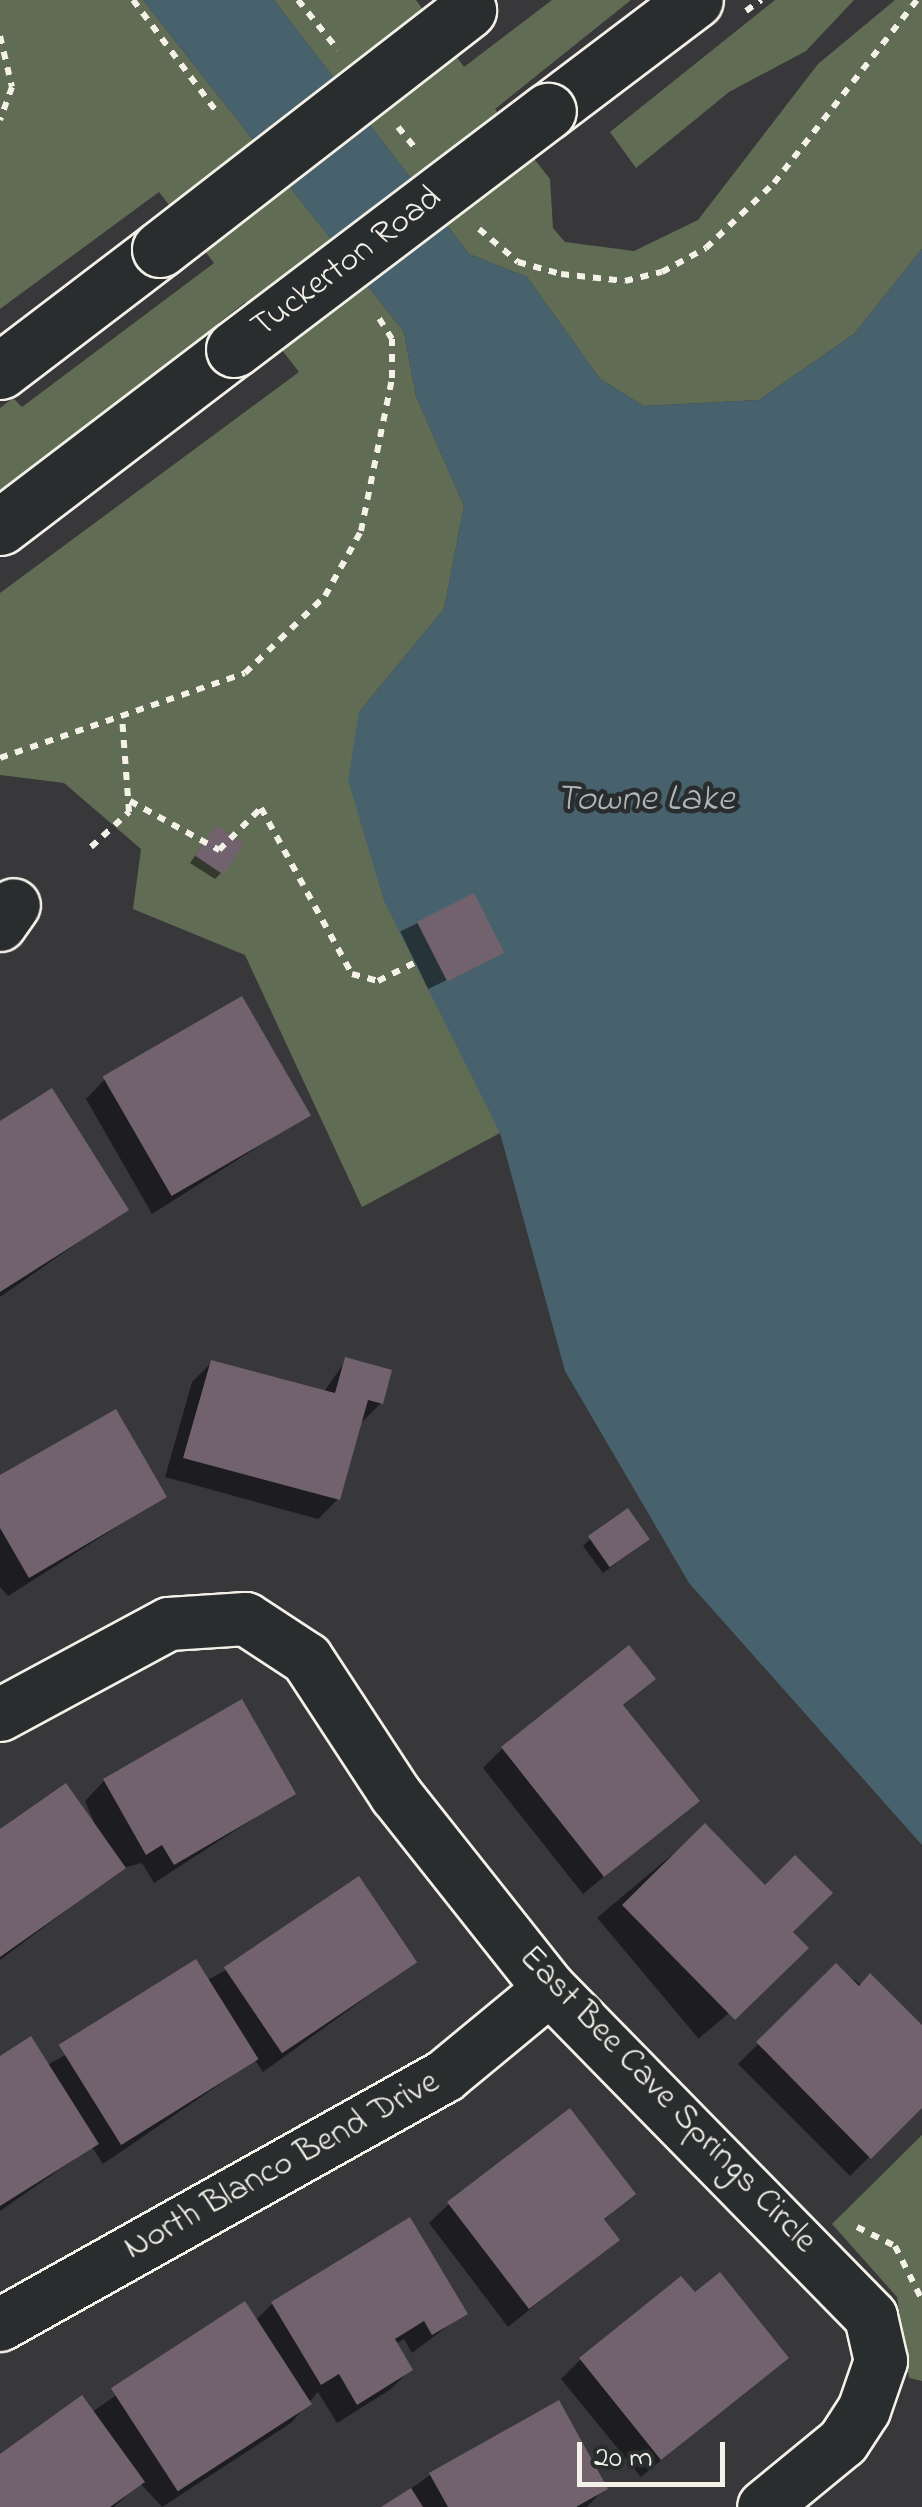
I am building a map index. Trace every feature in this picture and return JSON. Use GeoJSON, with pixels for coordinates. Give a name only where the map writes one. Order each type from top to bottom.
{"type":"FeatureCollection","features":[{"type":"Feature","properties":{"kind":"main road","name":"Tuckerton Road"},"geometry":{"type":"LineString","coordinates":[[0,527],[695,0]]}},
{"type":"Feature","properties":{"kind":"main road"},"geometry":{"type":"LineString","coordinates":[[0,371],[475,5]]}},
{"type":"Feature","properties":{"kind":"street","name":"East Bee Cave Springs Circle"},"geometry":{"type":"LineString","coordinates":[[0,1715],[168,1624],[246,1619],[306,1659],[396,1795],[550,1989],[844,2282],[872,2316],[881,2361],[843,2442],[764,2507]]}},
{"type":"Feature","properties":{"kind":"street","name":"North Blanco Bend Drive"},"geometry":{"type":"LineString","coordinates":[[0,2324],[445,2076],[550,1989]]}},
{"type":"Feature","properties":{"kind":"path"},"geometry":{"type":"LineString","coordinates":[[133,0],[216,111]]}},
{"type":"Feature","properties":{"kind":"path"},"geometry":{"type":"LineString","coordinates":[[298,0],[346,60]]}},
{"type":"Feature","properties":{"kind":"path"},"geometry":{"type":"LineString","coordinates":[[465,211],[518,262],[625,281],[662,272],[706,248],[774,183],[917,0]]}},
{"type":"Feature","properties":{"kind":"path"},"geometry":{"type":"LineString","coordinates":[[0,36],[12,87],[0,120]]}},
{"type":"Feature","properties":{"kind":"path"},"geometry":{"type":"LineString","coordinates":[[393,120],[429,166]]}},
{"type":"Feature","properties":{"kind":"path"},"geometry":{"type":"LineString","coordinates":[[0,758],[212,689],[268,658],[347,563],[395,358],[377,315]]}},
{"type":"Feature","properties":{"kind":"path"},"geometry":{"type":"LineString","coordinates":[[90,846],[118,828],[130,801],[122,716]]}},
{"type":"Feature","properties":{"kind":"path"},"geometry":{"type":"LineString","coordinates":[[130,801],[219,850],[260,808],[352,974],[378,981],[416,962]]}},
{"type":"Feature","properties":{"kind":"path"},"geometry":{"type":"LineString","coordinates":[[845,2220],[895,2246],[922,2287]]}},
{"type":"Feature","properties":{"kind":"green space"},"geometry":{"type":"Polygon","coordinates":[[[0,0],[143,0],[404,332],[416,396],[464,506],[444,609],[359,712],[450,1019],[500,1133],[362,1207],[245,955],[133,909],[141,849],[64,783],[0,775],[0,593],[299,372],[245,302],[0,498],[0,408],[13,398],[22,407],[214,263],[159,192],[0,309],[0,0]]]}},
{"type":"Feature","properties":{"kind":"green space"},"geometry":{"type":"Polygon","coordinates":[[[274,0],[416,0],[464,67],[552,0],[631,0],[495,109],[550,179],[553,228],[565,242],[634,251],[698,220],[818,64],[895,0],[922,0],[922,249],[854,334],[759,400],[644,406],[600,379],[527,277],[469,254],[274,0]]]}},
{"type":"Feature","properties":{"kind":"green space"},"geometry":{"type":"Polygon","coordinates":[[[775,0],[854,0],[806,51],[729,92],[636,168],[610,132],[775,0]]]}},
{"type":"Feature","properties":{"kind":"green space"},"geometry":{"type":"Polygon","coordinates":[[[922,2135],[922,2381],[909,2378],[897,2297],[832,2224],[922,2135]]]}},
{"type":"Feature","properties":{"kind":"water","name":"Towne Lake"},"geometry":{"type":"Polygon","coordinates":[[[143,0],[274,0],[469,254],[527,277],[600,379],[644,406],[759,400],[854,334],[922,249],[922,1845],[689,1583],[565,1371],[500,1133],[384,901],[348,780],[359,712],[444,609],[464,506],[416,396],[404,332],[143,0]]]}},
{"type":"Feature","properties":{"kind":"building"},"geometry":{"type":"Polygon","coordinates":[[[216,825],[244,844],[223,875],[195,856],[216,825]]]}},
{"type":"Feature","properties":{"kind":"building"},"geometry":{"type":"Polygon","coordinates":[[[474,893],[504,953],[447,982],[417,922],[474,893]]]}},
{"type":"Feature","properties":{"kind":"building"},"geometry":{"type":"Polygon","coordinates":[[[242,996],[311,1116],[172,1196],[103,1076],[242,996]]]}},
{"type":"Feature","properties":{"kind":"building"},"geometry":{"type":"Polygon","coordinates":[[[52,1088],[129,1210],[0,1292],[0,1121],[52,1088]]]}},
{"type":"Feature","properties":{"kind":"building"},"geometry":{"type":"Polygon","coordinates":[[[345,1357],[392,1370],[383,1404],[368,1400],[340,1500],[183,1458],[211,1360],[335,1393],[345,1357]]]}},
{"type":"Feature","properties":{"kind":"building"},"geometry":{"type":"Polygon","coordinates":[[[116,1409],[167,1497],[29,1578],[0,1528],[0,1475],[116,1409]]]}},
{"type":"Feature","properties":{"kind":"building"},"geometry":{"type":"Polygon","coordinates":[[[628,1508],[650,1539],[610,1567],[588,1536],[628,1508]]]}},
{"type":"Feature","properties":{"kind":"building"},"geometry":{"type":"Polygon","coordinates":[[[629,1645],[656,1679],[623,1705],[700,1801],[604,1877],[501,1747],[629,1645]]]}},
{"type":"Feature","properties":{"kind":"building"},"geometry":{"type":"Polygon","coordinates":[[[242,1699],[296,1794],[174,1865],[162,1845],[146,1855],[103,1779],[242,1699]]]}},
{"type":"Feature","properties":{"kind":"building"},"geometry":{"type":"Polygon","coordinates":[[[66,1783],[126,1868],[0,1957],[0,1829],[66,1783]]]}},
{"type":"Feature","properties":{"kind":"building"},"geometry":{"type":"Polygon","coordinates":[[[705,1823],[765,1885],[795,1855],[833,1893],[793,1932],[809,1948],[735,2020],[622,1905],[705,1823]]]}},
{"type":"Feature","properties":{"kind":"building"},"geometry":{"type":"Polygon","coordinates":[[[359,1876],[417,1962],[282,2053],[224,1967],[359,1876]]]}},
{"type":"Feature","properties":{"kind":"building"},"geometry":{"type":"Polygon","coordinates":[[[196,1959],[259,2059],[121,2145],[59,2045],[196,1959]]]}},
{"type":"Feature","properties":{"kind":"building"},"geometry":{"type":"Polygon","coordinates":[[[836,1963],[859,1986],[870,1973],[922,2025],[922,2108],[871,2159],[756,2042],[836,1963]]]}},
{"type":"Feature","properties":{"kind":"building"},"geometry":{"type":"Polygon","coordinates":[[[31,2036],[99,2144],[0,2206],[0,2056],[31,2036]]]}},
{"type":"Feature","properties":{"kind":"building"},"geometry":{"type":"Polygon","coordinates":[[[570,2108],[636,2194],[604,2219],[620,2240],[529,2309],[447,2202],[570,2108]]]}},
{"type":"Feature","properties":{"kind":"building"},"geometry":{"type":"Polygon","coordinates":[[[410,2217],[468,2314],[432,2335],[424,2321],[395,2339],[413,2370],[357,2405],[339,2374],[321,2385],[271,2302],[410,2217]]]}},
{"type":"Feature","properties":{"kind":"building"},"geometry":{"type":"Polygon","coordinates":[[[720,2272],[789,2358],[661,2460],[579,2358],[681,2276],[695,2292],[720,2272]]]}},
{"type":"Feature","properties":{"kind":"building"},"geometry":{"type":"Polygon","coordinates":[[[245,2301],[312,2404],[178,2491],[111,2388],[245,2301]]]}},
{"type":"Feature","properties":{"kind":"building"},"geometry":{"type":"Polygon","coordinates":[[[82,2395],[145,2482],[110,2507],[0,2507],[0,2454],[82,2395]]]}},
{"type":"Feature","properties":{"kind":"building"},"geometry":{"type":"Polygon","coordinates":[[[559,2400],[608,2489],[576,2507],[448,2507],[429,2473],[559,2400]]]}},
{"type":"Feature","properties":{"kind":"building"},"geometry":{"type":"Polygon","coordinates":[[[411,2488],[423,2507],[381,2507],[411,2488]]]}}]}
